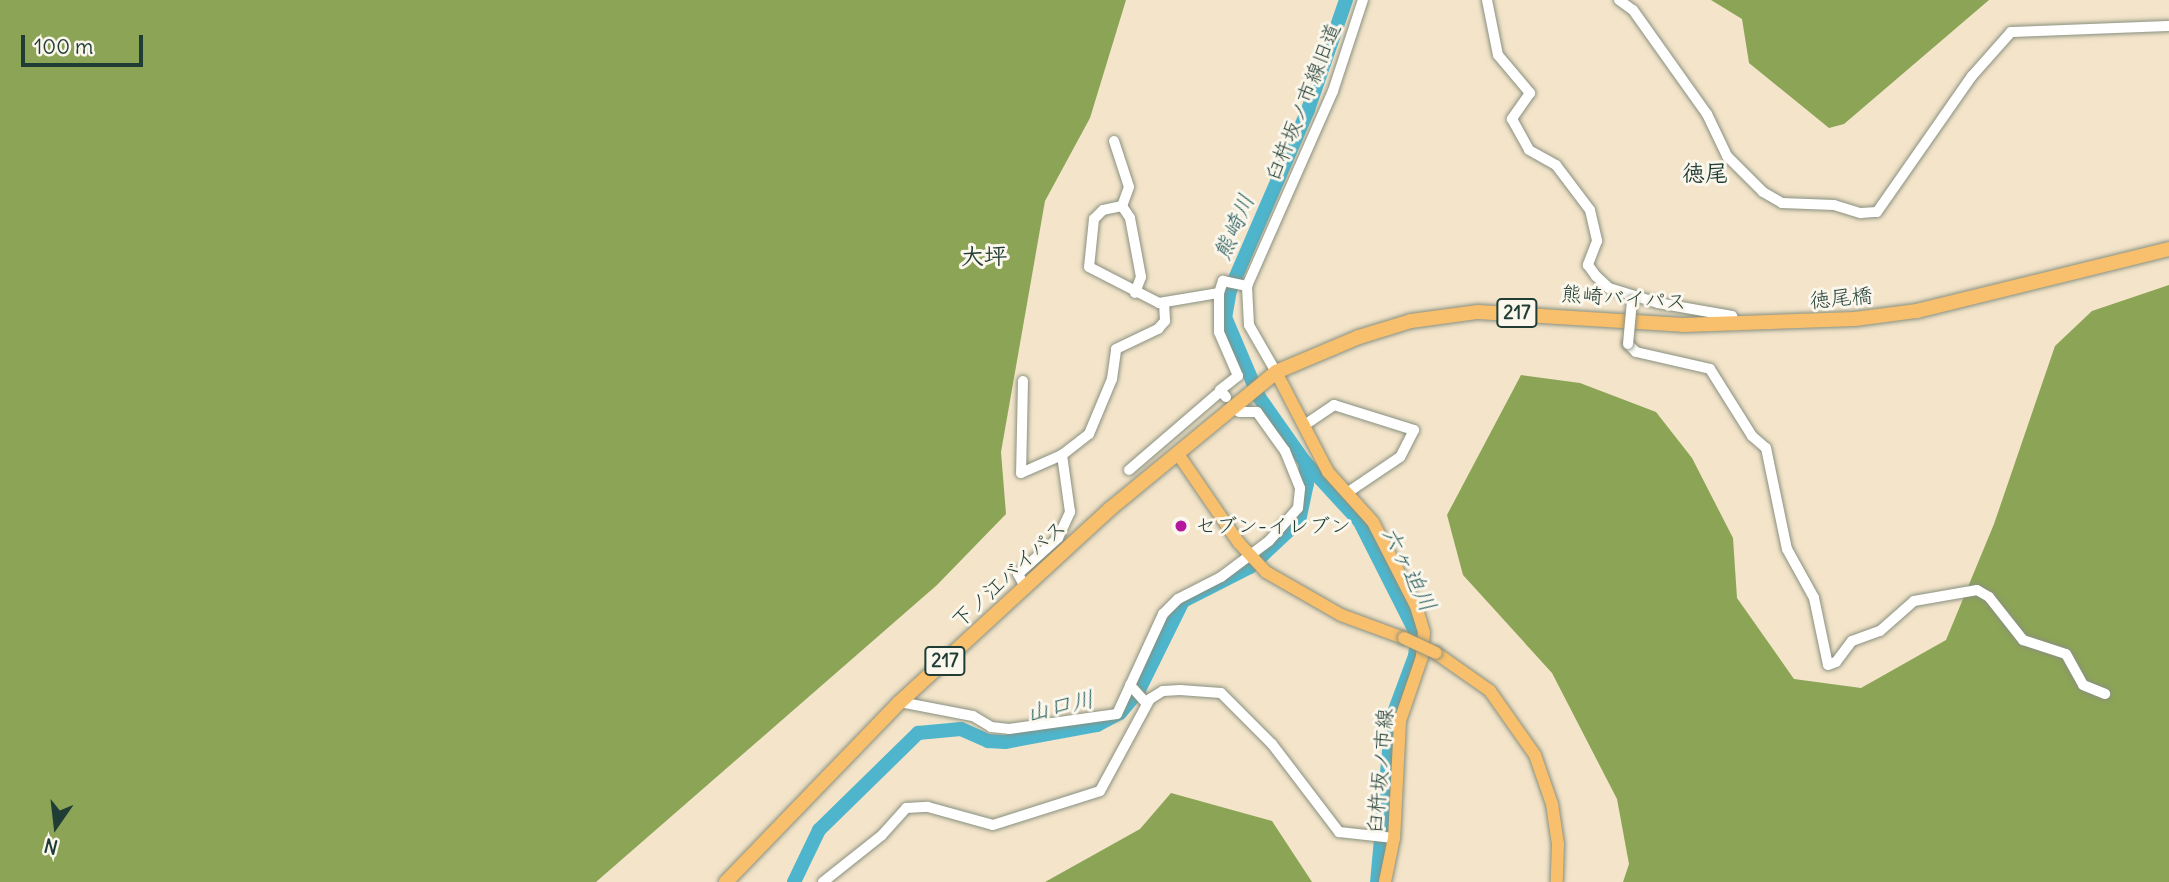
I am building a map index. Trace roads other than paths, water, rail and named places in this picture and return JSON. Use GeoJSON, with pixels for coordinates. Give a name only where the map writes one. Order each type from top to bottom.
{"type":"FeatureCollection","features":[{"type":"Feature","properties":{"kind":"highway","name":"徳尾橋"},"geometry":{"type":"LineString","coordinates":[[1768,325],[1917,311],[2169,249]]}},
{"type":"Feature","properties":{"kind":"highway","name":"熊崎バイパス"},"geometry":{"type":"LineString","coordinates":[[1276,372],[1359,337],[1411,321],[1478,312],[1768,325]]}},
{"type":"Feature","properties":{"kind":"highway","name":"下ノ江バイパス"},"geometry":{"type":"LineString","coordinates":[[726,882],[900,702],[1243,395],[1276,372]]}},
{"type":"Feature","properties":{"kind":"main road","name":"臼杵坂ノ市線"},"geometry":{"type":"LineString","coordinates":[[1276,372],[1306,424],[1328,472],[1373,522],[1416,606],[1424,632],[1422,657],[1400,720],[1385,882]]}},
{"type":"Feature","properties":{"kind":"main road"},"geometry":{"type":"LineString","coordinates":[[1178,454],[1250,556],[1264,569],[1341,615],[1436,653],[1490,691],[1514,720],[1535,755],[1552,804],[1558,844],[1557,882]]}},
{"type":"Feature","properties":{"kind":"street","name":"臼杵坂ノ市線旧道"},"geometry":{"type":"LineString","coordinates":[[1276,372],[1249,325],[1245,285],[1333,91],[1363,0]]}},
{"type":"Feature","properties":{"kind":"street"},"geometry":{"type":"LineString","coordinates":[[1487,0],[1499,55],[1530,93],[1512,119],[1529,150],[1556,165],[1590,210],[1597,241],[1588,265],[1609,288],[1632,298],[1732,316],[1736,325]]}},
{"type":"Feature","properties":{"kind":"street"},"geometry":{"type":"LineString","coordinates":[[1619,0],[1633,10],[1707,114],[1727,156],[1763,192],[1782,203],[1834,205],[1861,213],[1877,212],[1972,76],[2011,32],[2169,26]]}},
{"type":"Feature","properties":{"kind":"street"},"geometry":{"type":"LineString","coordinates":[[1114,141],[1129,187],[1122,206]]}},
{"type":"Feature","properties":{"kind":"street"},"geometry":{"type":"LineString","coordinates":[[1122,206],[1103,210],[1094,219],[1088,267],[1135,293],[1164,304],[1219,293]]}},
{"type":"Feature","properties":{"kind":"street"},"geometry":{"type":"LineString","coordinates":[[1122,206],[1130,218],[1141,277],[1135,293]]}},
{"type":"Feature","properties":{"kind":"street"},"geometry":{"type":"LineString","coordinates":[[1129,470],[1223,394],[1238,376],[1219,332],[1219,293],[1225,281],[1245,285]]}},
{"type":"Feature","properties":{"kind":"street"},"geometry":{"type":"LineString","coordinates":[[1632,298],[1628,344],[1636,352],[1710,369],[1752,436],[1766,448],[1787,549],[1814,598],[1828,665],[1836,662],[1853,641],[1880,631],[1914,601],[1977,590],[1989,597],[2024,640],[2066,654],[2083,685],[2105,694]]}},
{"type":"Feature","properties":{"kind":"street"},"geometry":{"type":"LineString","coordinates":[[1023,381],[1021,473],[1062,455],[1089,434],[1112,379],[1116,349],[1158,329],[1165,318],[1164,304]]}},
{"type":"Feature","properties":{"kind":"street"},"geometry":{"type":"LineString","coordinates":[[1306,424],[1334,405],[1414,430],[1399,457],[1347,493]]}},
{"type":"Feature","properties":{"kind":"street"},"geometry":{"type":"LineString","coordinates":[[900,702],[973,716],[991,727],[1009,729],[1117,714],[1163,614],[1178,599],[1221,577],[1250,556],[1269,541],[1298,508],[1300,488],[1296,470],[1262,416],[1257,411],[1239,412]]}},
{"type":"Feature","properties":{"kind":"street"},"geometry":{"type":"LineString","coordinates":[[1191,418],[1204,431]]}},
{"type":"Feature","properties":{"kind":"street"},"geometry":{"type":"LineString","coordinates":[[1154,450],[1166,464]]}},
{"type":"Feature","properties":{"kind":"street"},"geometry":{"type":"LineString","coordinates":[[1026,587],[1018,574],[1058,538],[1070,512],[1062,455]]}},
{"type":"Feature","properties":{"kind":"street"},"geometry":{"type":"LineString","coordinates":[[1130,686],[1146,703]]}},
{"type":"Feature","properties":{"kind":"street"},"geometry":{"type":"LineString","coordinates":[[823,882],[882,835],[906,808],[928,807],[993,825],[1100,792],[1146,703],[1163,691],[1221,693],[1272,744],[1327,822],[1339,832],[1391,837]]}},
{"type":"Feature","properties":{"kind":"waterway","name":"熊崎川"},"geometry":{"type":"LineString","coordinates":[[1346,0],[1308,110],[1230,290],[1225,317],[1259,397],[1304,461],[1360,522],[1417,635],[1415,656],[1392,718],[1377,882]]}},
{"type":"Feature","properties":{"kind":"waterway","name":"山口川"},"geometry":{"type":"LineString","coordinates":[[794,882],[819,830],[918,733],[961,729],[988,741],[1005,742],[1097,725],[1120,713],[1139,690],[1183,601],[1250,567],[1299,521],[1307,484],[1305,462]]}},
{"type":"Feature","properties":{"kind":"place","name":"セブン-イレブン"},"geometry":{"type":"Point","coordinates":[1181,526]}},
{"type":"Feature","properties":{"kind":"district","name":"徳尾"},"geometry":{"type":"Point","coordinates":[1705,173]}},
{"type":"Feature","properties":{"kind":"district","name":"大坪"},"geometry":{"type":"Point","coordinates":[984,256]}},
{"type":"Feature","properties":{"kind":"water label","name":"六ヶ迫川"},"geometry":{"type":"Point","coordinates":[1409,569]}}]}
